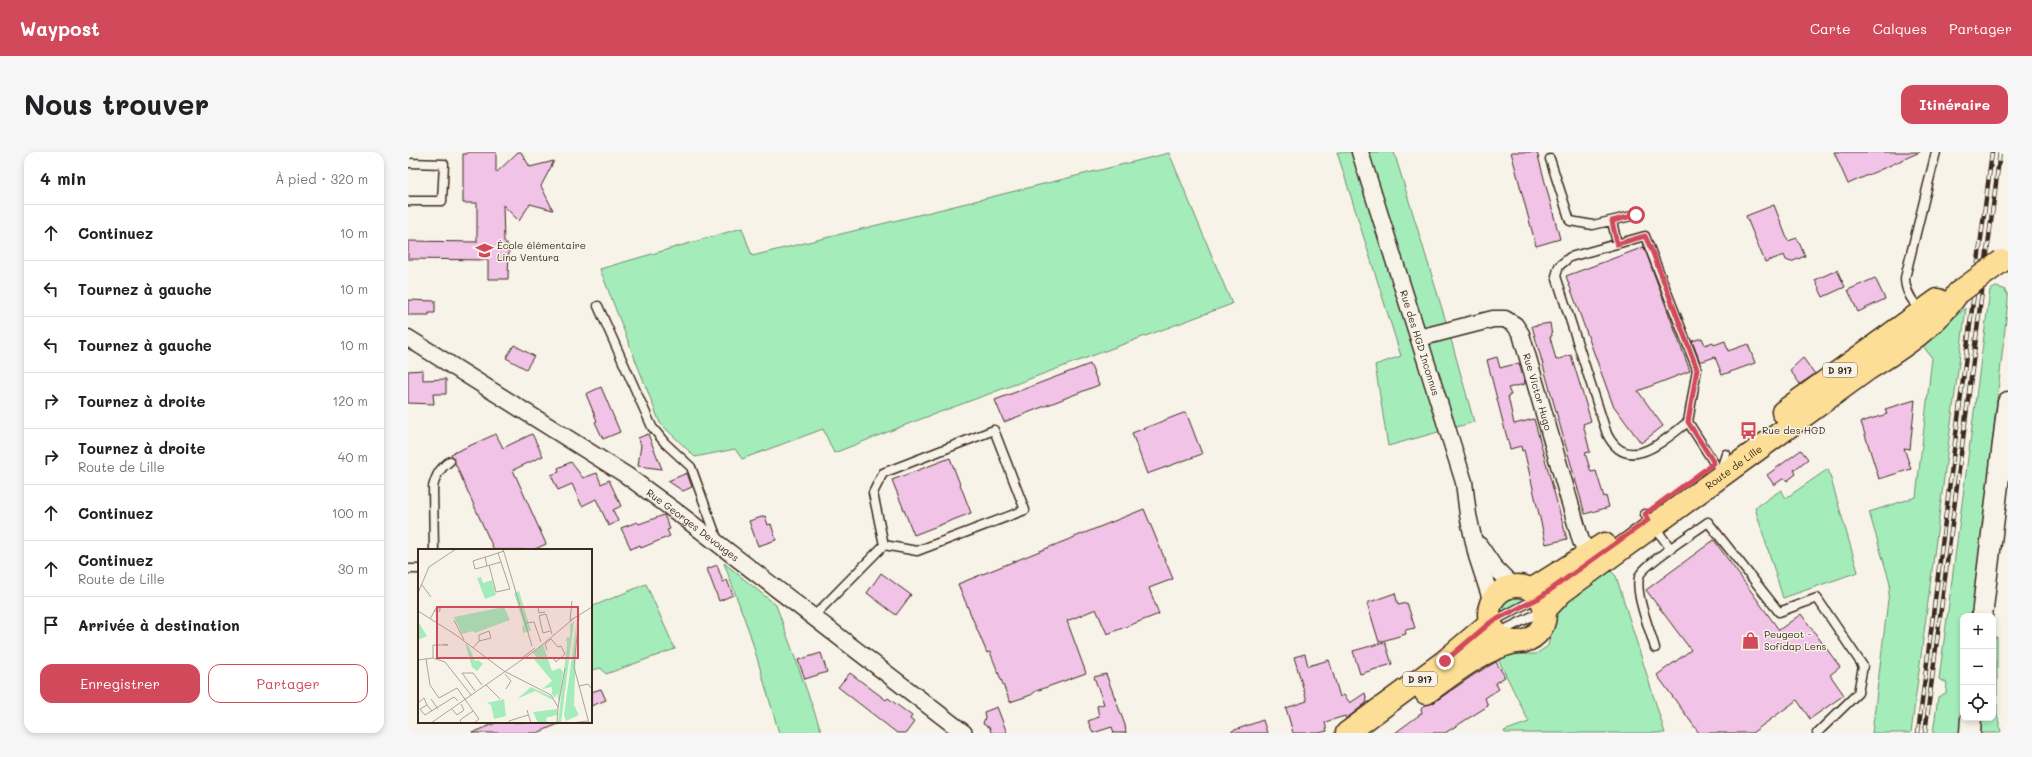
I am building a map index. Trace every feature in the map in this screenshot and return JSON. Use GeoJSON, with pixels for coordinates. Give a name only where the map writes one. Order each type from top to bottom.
{"type":"FeatureCollection","features":[{"type":"Feature","properties":{"kind":"main road","name":"Route de Lille"},"geometry":{"type":"LineString","coordinates":[[1539,593],[1589,554],[1649,519],[1760,447],[1868,369],[1896,351],[1929,314],[1939,299],[1958,293],[2005,259]]}},
{"type":"Feature","properties":{"kind":"main road","name":"Route de Lille"},"geometry":{"type":"LineString","coordinates":[[1539,593],[1562,592],[1720,459],[1929,314]]}},
{"type":"Feature","properties":{"kind":"main road"},"geometry":{"type":"LineString","coordinates":[[1501,592],[1539,593],[1544,622],[1538,633],[1527,640],[1498,625],[1501,592]]}},
{"type":"Feature","properties":{"kind":"main road","name":"D 917"},"geometry":{"type":"LineString","coordinates":[[1370,731],[1485,652],[1499,646],[1498,625]]}},
{"type":"Feature","properties":{"kind":"main road","name":"D 917"},"geometry":{"type":"LineString","coordinates":[[1347,733],[1445,661],[1498,625]]}},
{"type":"Feature","properties":{"kind":"street","name":"Rue des HGD Inconnus"},"geometry":{"type":"LineString","coordinates":[[1360,152],[1464,482],[1477,556],[1498,625]]}},
{"type":"Feature","properties":{"kind":"street","name":"Rue Victor Hugo"},"geometry":{"type":"LineString","coordinates":[[1418,338],[1494,319],[1505,319],[1514,325],[1521,334],[1531,364],[1581,541],[1589,554]]}},
{"type":"Feature","properties":{"kind":"street","name":"Rue Georges Devouges"},"geometry":{"type":"LineString","coordinates":[[408,338],[626,475],[964,733]]}},
{"type":"Feature","properties":{"kind":"street"},"geometry":{"type":"LineString","coordinates":[[1982,613],[2008,402]]}},
{"type":"Feature","properties":{"kind":"street","name":"Rue des HGD Inconnus"},"geometry":{"type":"LineString","coordinates":[[1473,535],[1494,567],[1539,593]]}},
{"type":"Feature","properties":{"kind":"street"},"geometry":{"type":"LineString","coordinates":[[1970,733],[1971,721]]}},
{"type":"Feature","properties":{"kind":"lane"},"geometry":{"type":"LineString","coordinates":[[1929,314],[1911,298],[1905,286],[1905,278],[1936,152]]}},
{"type":"Feature","properties":{"kind":"lane"},"geometry":{"type":"LineString","coordinates":[[1550,159],[1570,220],[1593,225],[1636,215]]}},
{"type":"Feature","properties":{"kind":"lane"},"geometry":{"type":"LineString","coordinates":[[408,163],[444,164],[442,201],[408,201]]}},
{"type":"Feature","properties":{"kind":"lane"},"geometry":{"type":"LineString","coordinates":[[1612,221],[1617,244]]}},
{"type":"Feature","properties":{"kind":"lane"},"geometry":{"type":"LineString","coordinates":[[1645,236],[1653,253],[1697,369],[1688,422],[1649,451],[1636,453],[1623,451],[1612,444],[1607,434],[1556,276],[1559,266],[1570,257],[1645,236]]}},
{"type":"Feature","properties":{"kind":"lane"},"geometry":{"type":"LineString","coordinates":[[598,306],[652,427],[665,443],[691,467],[719,545]]}},
{"type":"Feature","properties":{"kind":"lane"},"geometry":{"type":"LineString","coordinates":[[1688,422],[1720,459]]}},
{"type":"Feature","properties":{"kind":"lane"},"geometry":{"type":"LineString","coordinates":[[994,430],[1025,510],[917,551],[884,545],[873,493],[883,473],[994,430]]}},
{"type":"Feature","properties":{"kind":"lane"},"geometry":{"type":"LineString","coordinates":[[434,549],[432,487],[441,467],[450,461]]}},
{"type":"Feature","properties":{"kind":"lane"},"geometry":{"type":"LineString","coordinates":[[1649,519],[1671,549]]}},
{"type":"Feature","properties":{"kind":"lane"},"geometry":{"type":"LineString","coordinates":[[1655,648],[1641,598],[1638,582],[1639,574],[1649,564],[1708,522],[1779,612],[1817,598],[1863,666],[1858,693],[1817,733]]}},
{"type":"Feature","properties":{"kind":"lane"},"geometry":{"type":"LineString","coordinates":[[813,617],[884,545]]}},
{"type":"Feature","properties":{"kind":"lane"},"geometry":{"type":"LineString","coordinates":[[1370,731],[1476,647],[1498,625]]}},
{"type":"Feature","properties":{"kind":"green space"},"geometry":{"type":"Polygon","coordinates":[[[1337,152],[1394,152],[1447,325],[1474,422],[1388,446],[1375,365],[1401,356],[1337,152]]]}},
{"type":"Feature","properties":{"kind":"green space"},"geometry":{"type":"Polygon","coordinates":[[[1169,153],[1232,304],[913,422],[834,453],[823,429],[742,459],[735,449],[695,457],[660,423],[600,269],[742,228],[752,256],[1169,153]]]}},
{"type":"Feature","properties":{"kind":"green space"},"geometry":{"type":"Polygon","coordinates":[[[1996,287],[2004,289],[2008,295],[2008,301],[1973,613],[1960,613],[1960,733],[1933,733],[1938,697],[1946,693],[1947,683],[1939,679],[1990,290],[1996,287]]]}},
{"type":"Feature","properties":{"kind":"green space"},"geometry":{"type":"Polygon","coordinates":[[[1966,308],[1911,733],[1872,733],[1890,583],[1869,512],[1916,497],[1932,358],[1921,343],[1966,308]]]}},
{"type":"Feature","properties":{"kind":"green space"},"geometry":{"type":"Polygon","coordinates":[[[1828,469],[1858,572],[1783,598],[1755,508],[1781,490],[1786,498],[1828,469]]]}},
{"type":"Feature","properties":{"kind":"green space"},"geometry":{"type":"Polygon","coordinates":[[[724,563],[776,605],[822,733],[779,733],[750,634],[724,563]]]}},
{"type":"Feature","properties":{"kind":"green space"},"geometry":{"type":"Polygon","coordinates":[[[1611,571],[1616,576],[1665,733],[1505,733],[1504,731],[1529,722],[1500,663],[1493,655],[1536,654],[1548,646],[1556,607],[1611,571]]]}},
{"type":"Feature","properties":{"kind":"green space"},"geometry":{"type":"Polygon","coordinates":[[[646,584],[675,649],[606,674],[601,668],[592,670],[592,607],[646,584]]]}},
{"type":"Feature","properties":{"kind":"green space"},"geometry":{"type":"Polygon","coordinates":[[[1517,595],[1529,599],[1498,614],[1504,601],[1517,595]]]}},
{"type":"Feature","properties":{"kind":"green space"},"geometry":{"type":"Polygon","coordinates":[[[1996,637],[1997,713],[2001,733],[1978,733],[1979,721],[1996,721],[1996,637]]]}},
{"type":"Feature","properties":{"kind":"building"},"geometry":{"type":"Polygon","coordinates":[[[467,152],[496,152],[496,173],[518,152],[521,152],[530,167],[554,161],[541,186],[553,210],[530,204],[519,221],[503,205],[504,242],[509,246],[508,279],[488,279],[488,260],[408,259],[408,241],[477,242],[477,203],[463,203],[463,154],[467,154],[467,152]]]}},
{"type":"Feature","properties":{"kind":"building"},"geometry":{"type":"Polygon","coordinates":[[[1511,152],[1537,152],[1560,239],[1536,246],[1511,152]]]}},
{"type":"Feature","properties":{"kind":"building"},"geometry":{"type":"Polygon","coordinates":[[[1834,152],[1920,152],[1848,184],[1834,152]]]}},
{"type":"Feature","properties":{"kind":"building"},"geometry":{"type":"Polygon","coordinates":[[[1774,205],[1788,241],[1797,238],[1805,256],[1791,262],[1786,260],[1784,255],[1765,262],[1746,216],[1774,205]]]}},
{"type":"Feature","properties":{"kind":"building"},"geometry":{"type":"Polygon","coordinates":[[[1644,247],[1690,371],[1638,391],[1663,426],[1641,443],[1613,405],[1566,276],[1644,247]]]}},
{"type":"Feature","properties":{"kind":"building"},"geometry":{"type":"Polygon","coordinates":[[[1837,270],[1845,287],[1823,297],[1815,280],[1837,270]]]}},
{"type":"Feature","properties":{"kind":"building"},"geometry":{"type":"Polygon","coordinates":[[[1875,278],[1885,299],[1858,312],[1848,290],[1875,278]]]}},
{"type":"Feature","properties":{"kind":"building"},"geometry":{"type":"Polygon","coordinates":[[[408,300],[435,301],[435,313],[429,313],[429,315],[408,315],[408,300]]]}},
{"type":"Feature","properties":{"kind":"building"},"geometry":{"type":"Polygon","coordinates":[[[1550,323],[1552,336],[1550,337],[1556,360],[1571,355],[1591,421],[1583,424],[1590,452],[1585,453],[1591,472],[1596,471],[1604,497],[1606,496],[1609,507],[1585,514],[1532,326],[1550,323]]]}},
{"type":"Feature","properties":{"kind":"building"},"geometry":{"type":"Polygon","coordinates":[[[1702,338],[1705,345],[1713,342],[1714,345],[1725,341],[1728,351],[1748,344],[1755,363],[1722,375],[1715,357],[1700,362],[1692,341],[1702,338]]]}},
{"type":"Feature","properties":{"kind":"building"},"geometry":{"type":"Polygon","coordinates":[[[514,345],[534,356],[526,369],[506,358],[514,345]]]}},
{"type":"Feature","properties":{"kind":"building"},"geometry":{"type":"Polygon","coordinates":[[[1497,357],[1500,368],[1519,363],[1525,384],[1508,388],[1511,395],[1508,396],[1514,424],[1534,419],[1567,539],[1546,544],[1524,450],[1522,451],[1521,446],[1510,449],[1506,434],[1487,360],[1497,357]]]}},
{"type":"Feature","properties":{"kind":"building"},"geometry":{"type":"Polygon","coordinates":[[[1803,358],[1815,374],[1800,384],[1790,370],[1803,358]]]}},
{"type":"Feature","properties":{"kind":"building"},"geometry":{"type":"Polygon","coordinates":[[[1090,364],[1099,385],[1004,422],[995,400],[1090,364]]]}},
{"type":"Feature","properties":{"kind":"building"},"geometry":{"type":"Polygon","coordinates":[[[423,370],[423,380],[446,379],[446,394],[433,394],[434,404],[408,403],[408,371],[423,370]]]}},
{"type":"Feature","properties":{"kind":"building"},"geometry":{"type":"Polygon","coordinates":[[[601,387],[620,432],[603,439],[595,422],[597,421],[586,394],[601,387]]]}},
{"type":"Feature","properties":{"kind":"building"},"geometry":{"type":"Polygon","coordinates":[[[1915,400],[1910,449],[1904,448],[1911,469],[1879,479],[1861,422],[1887,414],[1885,409],[1915,400]]]}},
{"type":"Feature","properties":{"kind":"building"},"geometry":{"type":"Polygon","coordinates":[[[1186,412],[1202,454],[1147,474],[1132,433],[1186,412]]]}},
{"type":"Feature","properties":{"kind":"building"},"geometry":{"type":"Polygon","coordinates":[[[496,434],[503,448],[532,434],[543,456],[513,470],[546,544],[535,549],[494,549],[451,454],[496,434]]]}},
{"type":"Feature","properties":{"kind":"building"},"geometry":{"type":"Polygon","coordinates":[[[648,434],[662,469],[638,466],[641,445],[638,438],[648,434]]]}},
{"type":"Feature","properties":{"kind":"building"},"geometry":{"type":"Polygon","coordinates":[[[1801,450],[1808,459],[1794,470],[1796,474],[1787,481],[1784,478],[1774,485],[1767,475],[1801,450]]]}},
{"type":"Feature","properties":{"kind":"building"},"geometry":{"type":"Polygon","coordinates":[[[950,458],[971,513],[914,535],[892,480],[950,458]]]}},
{"type":"Feature","properties":{"kind":"building"},"geometry":{"type":"Polygon","coordinates":[[[571,462],[583,478],[597,473],[601,484],[609,480],[621,506],[613,510],[618,521],[609,526],[596,499],[582,506],[572,484],[558,490],[551,475],[559,472],[558,468],[571,462]]]}},
{"type":"Feature","properties":{"kind":"building"},"geometry":{"type":"Polygon","coordinates":[[[687,473],[692,487],[683,491],[668,481],[687,473]]]}},
{"type":"Feature","properties":{"kind":"building"},"geometry":{"type":"Polygon","coordinates":[[[1144,509],[1173,579],[1149,588],[1159,614],[1107,634],[1096,609],[1067,621],[1086,673],[1010,702],[990,652],[987,653],[958,584],[1144,509]]]}},
{"type":"Feature","properties":{"kind":"building"},"geometry":{"type":"Polygon","coordinates":[[[664,515],[670,529],[667,530],[670,536],[641,548],[640,545],[631,549],[621,528],[637,522],[639,524],[664,515]]]}},
{"type":"Feature","properties":{"kind":"building"},"geometry":{"type":"Polygon","coordinates":[[[765,516],[768,525],[771,524],[776,540],[758,546],[749,521],[765,516]]]}},
{"type":"Feature","properties":{"kind":"building","name":"Peugeot - Sofidap Lens"},"geometry":{"type":"Polygon","coordinates":[[[1714,540],[1779,630],[1801,614],[1840,667],[1830,675],[1844,695],[1810,719],[1797,700],[1752,733],[1699,733],[1657,675],[1691,650],[1646,590],[1714,540]]]}},
{"type":"Feature","properties":{"kind":"building"},"geometry":{"type":"Polygon","coordinates":[[[717,565],[723,582],[727,580],[733,595],[719,601],[707,569],[717,565]]]}},
{"type":"Feature","properties":{"kind":"building"},"geometry":{"type":"Polygon","coordinates":[[[881,573],[911,595],[896,615],[867,593],[881,573]]]}},
{"type":"Feature","properties":{"kind":"building"},"geometry":{"type":"Polygon","coordinates":[[[1395,593],[1398,605],[1407,603],[1415,628],[1405,630],[1406,634],[1379,642],[1367,603],[1395,593]]]}},
{"type":"Feature","properties":{"kind":"building"},"geometry":{"type":"Polygon","coordinates":[[[1385,642],[1392,664],[1360,674],[1353,651],[1385,642]]]}},
{"type":"Feature","properties":{"kind":"building"},"geometry":{"type":"Polygon","coordinates":[[[821,653],[827,672],[805,679],[798,660],[821,653]]]}},
{"type":"Feature","properties":{"kind":"building"},"geometry":{"type":"Polygon","coordinates":[[[1305,654],[1308,666],[1329,660],[1340,697],[1344,695],[1350,703],[1365,693],[1367,702],[1346,719],[1345,716],[1325,722],[1327,731],[1319,733],[1293,733],[1286,708],[1307,701],[1294,657],[1305,654]]]}},
{"type":"Feature","properties":{"kind":"building"},"geometry":{"type":"Polygon","coordinates":[[[1496,662],[1505,677],[1495,683],[1499,689],[1485,698],[1488,706],[1445,733],[1395,733],[1422,713],[1421,709],[1425,705],[1433,703],[1475,674],[1496,662]]]}},
{"type":"Feature","properties":{"kind":"building"},"geometry":{"type":"Polygon","coordinates":[[[850,673],[886,700],[888,698],[912,716],[910,719],[914,722],[906,733],[897,733],[838,687],[850,673]]]}},
{"type":"Feature","properties":{"kind":"building"},"geometry":{"type":"Polygon","coordinates":[[[1106,674],[1125,725],[1126,733],[1114,733],[1112,727],[1093,733],[1088,721],[1099,717],[1097,706],[1104,704],[1094,677],[1106,674]]]}},
{"type":"Feature","properties":{"kind":"building"},"geometry":{"type":"Polygon","coordinates":[[[601,689],[606,700],[592,706],[592,692],[601,689]]]}},
{"type":"Feature","properties":{"kind":"building"},"geometry":{"type":"Polygon","coordinates":[[[997,707],[1007,733],[991,733],[990,728],[983,724],[985,717],[984,712],[997,707]]]}},
{"type":"Feature","properties":{"kind":"building"},"geometry":{"type":"Polygon","coordinates":[[[1263,720],[1267,733],[1232,733],[1232,731],[1263,720]]]}},
{"type":"Feature","properties":{"kind":"building"},"geometry":{"type":"Polygon","coordinates":[[[496,723],[561,723],[537,733],[472,733],[496,723]]]}},
{"type":"Feature","properties":{"kind":"railway"},"geometry":{"type":"LineString","coordinates":[[1918,733],[1992,152]]}},
{"type":"Feature","properties":{"kind":"railway"},"geometry":{"type":"LineString","coordinates":[[1925,733],[2000,152]]}},
{"type":"Feature","properties":{"kind":"place","name":"École élémentaire Lino Ventura"},"geometry":{"type":"Point","coordinates":[484,251]}},
{"type":"Feature","properties":{"kind":"place","name":"Rue des HGD"},"geometry":{"type":"Point","coordinates":[1749,430]}},
{"type":"Feature","properties":{"kind":"place","name":"Peugeot - Sofidap Lens"},"geometry":{"type":"Point","coordinates":[1751,640]}},
{"type":"Feature","properties":{"kind":"route"},"geometry":{"type":"LineString","coordinates":[[1445,661],[1491,622],[1539,598],[1648,520],[1649,519],[1645,514],[1714,463],[1708,456],[1688,422],[1697,369],[1653,253],[1645,236],[1617,244],[1612,221],[1636,215]]}}]}
